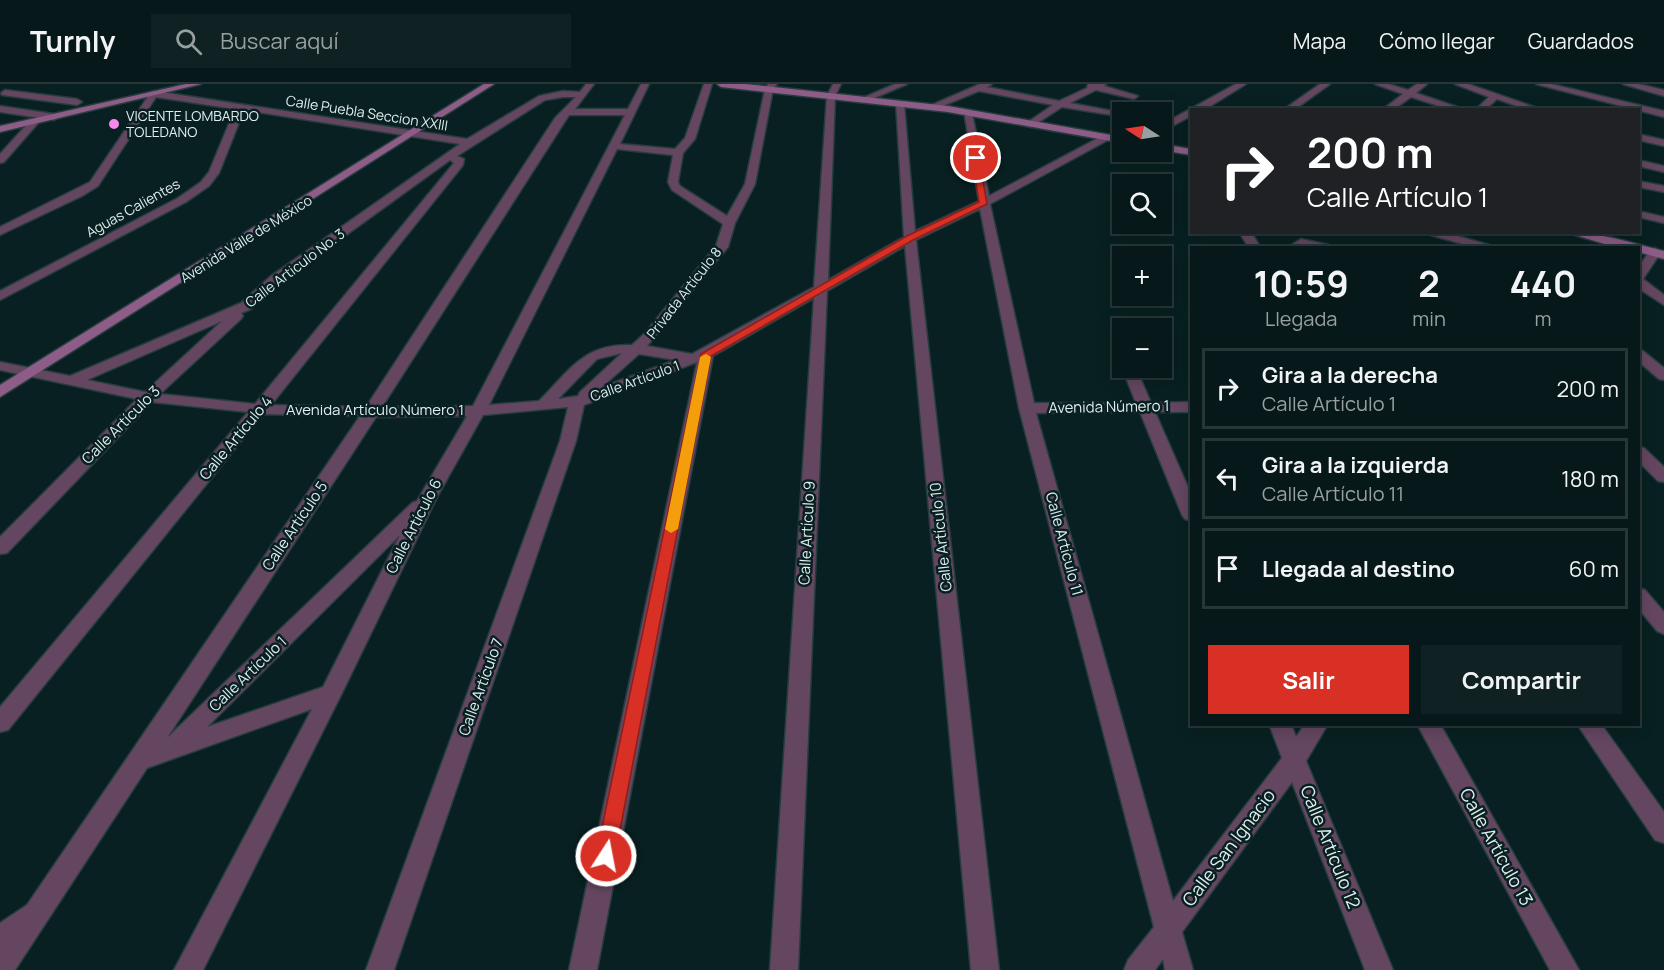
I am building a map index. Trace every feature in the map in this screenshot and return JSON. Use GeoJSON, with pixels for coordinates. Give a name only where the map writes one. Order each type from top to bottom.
{"type":"FeatureCollection","features":[{"type":"Feature","properties":{"kind":"main road"},"geometry":{"type":"LineString","coordinates":[[0,129],[54,117],[151,89],[177,88],[197,84]]}},
{"type":"Feature","properties":{"kind":"main road","name":"Avenida Valle de México"},"geometry":{"type":"LineString","coordinates":[[0,378],[476,84]]}},
{"type":"Feature","properties":{"kind":"main road","name":"Avenida Valle de México"},"geometry":{"type":"LineString","coordinates":[[0,392],[414,134],[490,84]]}},
{"type":"Feature","properties":{"kind":"main road"},"geometry":{"type":"LineString","coordinates":[[721,84],[834,90],[862,100],[932,107],[1112,139]]}},
{"type":"Feature","properties":{"kind":"main road"},"geometry":{"type":"LineString","coordinates":[[1172,149],[1190,152]]}},
{"type":"Feature","properties":{"kind":"main road"},"geometry":{"type":"LineString","coordinates":[[1579,234],[1628,246]]}},
{"type":"Feature","properties":{"kind":"main road"},"geometry":{"type":"LineString","coordinates":[[1640,249],[1659,254]]}},
{"type":"Feature","properties":{"kind":"street","name":"Calle Artículo 6"},"geometry":{"type":"LineString","coordinates":[[188,970],[331,693],[428,497],[478,411],[645,84]]}},
{"type":"Feature","properties":{"kind":"street"},"geometry":{"type":"LineString","coordinates":[[708,84],[690,139],[678,152],[673,183],[676,188],[729,223]]}},
{"type":"Feature","properties":{"kind":"street"},"geometry":{"type":"LineString","coordinates":[[862,100],[903,84]]}},
{"type":"Feature","properties":{"kind":"street"},"geometry":{"type":"LineString","coordinates":[[932,107],[988,84]]}},
{"type":"Feature","properties":{"kind":"street"},"geometry":{"type":"LineString","coordinates":[[1083,84],[1134,96]]}},
{"type":"Feature","properties":{"kind":"street"},"geometry":{"type":"LineString","coordinates":[[1200,108],[1242,84]]}},
{"type":"Feature","properties":{"kind":"street"},"geometry":{"type":"LineString","coordinates":[[1290,108],[1326,84]]}},
{"type":"Feature","properties":{"kind":"street"},"geometry":{"type":"LineString","coordinates":[[1379,84],[1456,108]]}},
{"type":"Feature","properties":{"kind":"street"},"geometry":{"type":"LineString","coordinates":[[1389,108],[1423,84]]}},
{"type":"Feature","properties":{"kind":"street"},"geometry":{"type":"LineString","coordinates":[[1459,84],[1532,108]]}},
{"type":"Feature","properties":{"kind":"street"},"geometry":{"type":"LineString","coordinates":[[1540,84],[1639,108]]}},
{"type":"Feature","properties":{"kind":"street"},"geometry":{"type":"LineString","coordinates":[[1627,84],[1664,93]]}},
{"type":"Feature","properties":{"kind":"street","name":"Privada Artículo 8"},"geometry":{"type":"LineString","coordinates":[[577,402],[638,349],[663,322],[722,247],[729,223],[750,184],[771,86]]}},
{"type":"Feature","properties":{"kind":"street"},"geometry":{"type":"LineString","coordinates":[[1031,124],[1060,104],[1099,86]]}},
{"type":"Feature","properties":{"kind":"street"},"geometry":{"type":"LineString","coordinates":[[977,88],[1112,113]]}},
{"type":"Feature","properties":{"kind":"street","name":"Calle Puebla Seccion XXIII"},"geometry":{"type":"LineString","coordinates":[[151,89],[240,108],[469,142]]}},
{"type":"Feature","properties":{"kind":"street"},"geometry":{"type":"LineString","coordinates":[[0,231],[94,184],[151,89]]}},
{"type":"Feature","properties":{"kind":"street"},"geometry":{"type":"LineString","coordinates":[[469,142],[542,98],[586,89]]}},
{"type":"Feature","properties":{"kind":"street","name":"Calle Artículo 5"},"geometry":{"type":"LineString","coordinates":[[0,969],[371,412],[554,128],[586,89]]}},
{"type":"Feature","properties":{"kind":"street","name":"Calle Artículo 9"},"geometry":{"type":"LineString","coordinates":[[783,970],[820,291],[834,90]]}},
{"type":"Feature","properties":{"kind":"street"},"geometry":{"type":"LineString","coordinates":[[5,93],[77,102]]}},
{"type":"Feature","properties":{"kind":"street"},"geometry":{"type":"LineString","coordinates":[[0,109],[33,97]]}},
{"type":"Feature","properties":{"kind":"street"},"geometry":{"type":"LineString","coordinates":[[1481,108],[1494,97]]}},
{"type":"Feature","properties":{"kind":"street","name":"Calle Artículo 10"},"geometry":{"type":"LineString","coordinates":[[899,104],[910,238],[985,970]]}},
{"type":"Feature","properties":{"kind":"street","name":"Aguas Calientes"},"geometry":{"type":"LineString","coordinates":[[0,296],[182,200],[205,184],[214,173],[240,108]]}},
{"type":"Feature","properties":{"kind":"street"},"geometry":{"type":"LineString","coordinates":[[1640,108],[1664,114]]}},
{"type":"Feature","properties":{"kind":"street"},"geometry":{"type":"LineString","coordinates":[[0,109],[54,117]]}},
{"type":"Feature","properties":{"kind":"street"},"geometry":{"type":"LineString","coordinates":[[567,112],[631,112]]}},
{"type":"Feature","properties":{"kind":"street","name":"Calle Artículo 11"},"geometry":{"type":"LineString","coordinates":[[967,113],[1027,408],[1179,970]]}},
{"type":"Feature","properties":{"kind":"street"},"geometry":{"type":"LineString","coordinates":[[1172,123],[1190,113]]}},
{"type":"Feature","properties":{"kind":"street"},"geometry":{"type":"LineString","coordinates":[[0,160],[34,122]]}},
{"type":"Feature","properties":{"kind":"street","name":"Calle Artículo 1"},"geometry":{"type":"LineString","coordinates":[[577,402],[700,357],[910,238],[984,203],[1104,138]]}},
{"type":"Feature","properties":{"kind":"street"},"geometry":{"type":"LineString","coordinates":[[1640,140],[1664,143]]}},
{"type":"Feature","properties":{"kind":"street","name":"Calle Articulo No. 3"},"geometry":{"type":"LineString","coordinates":[[72,381],[246,306],[276,279],[469,142]]}},
{"type":"Feature","properties":{"kind":"street"},"geometry":{"type":"LineString","coordinates":[[613,146],[678,152]]}},
{"type":"Feature","properties":{"kind":"street","name":"Calle Artículo 4"},"geometry":{"type":"LineString","coordinates":[[0,723],[459,163],[459,159],[447,157]]}},
{"type":"Feature","properties":{"kind":"street"},"geometry":{"type":"LineString","coordinates":[[1640,163],[1664,169]]}},
{"type":"Feature","properties":{"kind":"street"},"geometry":{"type":"LineString","coordinates":[[1640,184],[1664,189]]}},
{"type":"Feature","properties":{"kind":"street"},"geometry":{"type":"LineString","coordinates":[[1640,214],[1664,220]]}},
{"type":"Feature","properties":{"kind":"street"},"geometry":{"type":"LineString","coordinates":[[1441,234],[1488,246]]}},
{"type":"Feature","properties":{"kind":"street"},"geometry":{"type":"LineString","coordinates":[[1295,246],[1298,243],[1306,243],[1317,246]]}},
{"type":"Feature","properties":{"kind":"street"},"geometry":{"type":"LineString","coordinates":[[1640,278],[1659,254]]}},
{"type":"Feature","properties":{"kind":"street"},"geometry":{"type":"LineString","coordinates":[[1640,282],[1664,301]]}},
{"type":"Feature","properties":{"kind":"street","name":"Calle Artículo 3"},"geometry":{"type":"LineString","coordinates":[[0,548],[148,397],[246,306]]}},
{"type":"Feature","properties":{"kind":"street"},"geometry":{"type":"LineString","coordinates":[[543,406],[592,356],[613,349],[638,349],[700,357],[583,970]]}},
{"type":"Feature","properties":{"kind":"street"},"geometry":{"type":"LineString","coordinates":[[1640,356],[1664,376]]}},
{"type":"Feature","properties":{"kind":"street","name":"Avenida Artículo Número 1"},"geometry":{"type":"LineString","coordinates":[[0,366],[148,397],[259,409],[371,412],[478,411],[577,402]]}},
{"type":"Feature","properties":{"kind":"street"},"geometry":{"type":"LineString","coordinates":[[1133,378],[1190,514]]}},
{"type":"Feature","properties":{"kind":"street","name":"Calle Artículo 7"},"geometry":{"type":"LineString","coordinates":[[380,970],[568,441],[577,402]]}},
{"type":"Feature","properties":{"kind":"street","name":"Avenida Número 1"},"geometry":{"type":"LineString","coordinates":[[1027,408],[1190,407]]}},
{"type":"Feature","properties":{"kind":"street"},"geometry":{"type":"LineString","coordinates":[[1640,454],[1664,477]]}},
{"type":"Feature","properties":{"kind":"street","name":"Calle Artículo 1"},"geometry":{"type":"LineString","coordinates":[[137,762],[170,749],[428,497]]}},
{"type":"Feature","properties":{"kind":"street"},"geometry":{"type":"LineString","coordinates":[[1640,597],[1664,626]]}},
{"type":"Feature","properties":{"kind":"street"},"geometry":{"type":"LineString","coordinates":[[170,749],[331,693]]}},
{"type":"Feature","properties":{"kind":"street","name":"Calle Artículo 12"},"geometry":{"type":"LineString","coordinates":[[1281,726],[1380,970]]}},
{"type":"Feature","properties":{"kind":"street","name":"Calle San Ignacio"},"geometry":{"type":"LineString","coordinates":[[1138,970],[1295,759],[1316,726]]}},
{"type":"Feature","properties":{"kind":"street","name":"Calle Artículo 13"},"geometry":{"type":"LineString","coordinates":[[1429,726],[1565,970]]}},
{"type":"Feature","properties":{"kind":"street"},"geometry":{"type":"LineString","coordinates":[[1589,726],[1664,832]]}},
{"type":"Feature","properties":{"kind":"street"},"geometry":{"type":"LineString","coordinates":[[0,939],[41,909]]}},
{"type":"Feature","properties":{"kind":"slow traffic"},"geometry":{"type":"LineString","coordinates":[[671,529],[706,357]]}},
{"type":"Feature","properties":{"kind":"place","name":"VICENTE LOMBARDO TOLEDANO"},"geometry":{"type":"Point","coordinates":[114,124]}},
{"type":"Feature","properties":{"kind":"route"},"geometry":{"type":"LineString","coordinates":[[606,856],[706,354],[910,238],[984,203],[976,158]]}}]}
